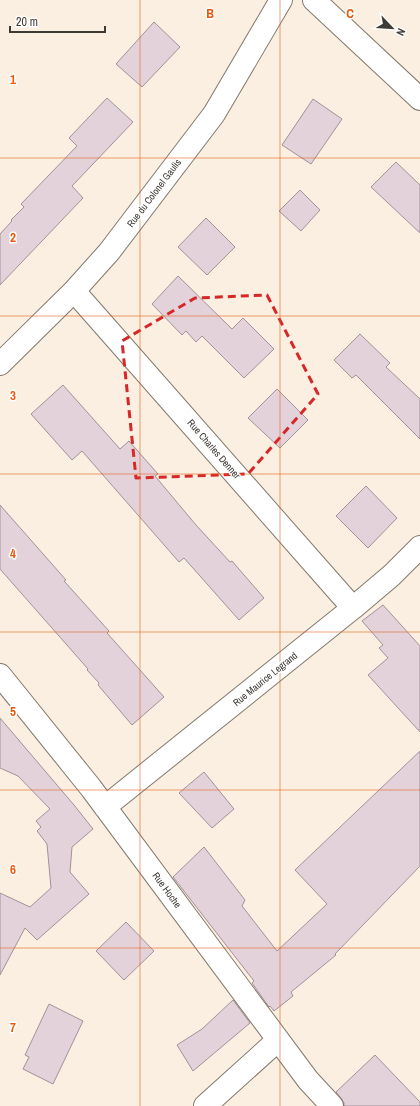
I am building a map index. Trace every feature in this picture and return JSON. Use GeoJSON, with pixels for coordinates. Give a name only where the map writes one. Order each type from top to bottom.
{"type":"FeatureCollection","features":[{"type":"Feature","properties":{"kind":"street","name":"Rue du Colonel Gaulis"},"geometry":{"type":"LineString","coordinates":[[0,364],[74,291],[109,252],[214,114],[281,0]]}},
{"type":"Feature","properties":{"kind":"street"},"geometry":{"type":"LineString","coordinates":[[314,0],[420,99]]}},
{"type":"Feature","properties":{"kind":"street","name":"Rue Charles Denner"},"geometry":{"type":"LineString","coordinates":[[74,291],[353,608]]}},
{"type":"Feature","properties":{"kind":"street","name":"Rue Maurice Legrand"},"geometry":{"type":"LineString","coordinates":[[105,807],[353,608],[392,575],[420,547]]}},
{"type":"Feature","properties":{"kind":"street","name":"Rue Hoche"},"geometry":{"type":"LineString","coordinates":[[0,675],[92,788],[308,1080],[332,1106]]}},
{"type":"Feature","properties":{"kind":"street"},"geometry":{"type":"LineString","coordinates":[[205,1106],[278,1040]]}},
{"type":"Feature","properties":{"kind":"highlighted area"},"geometry":{"type":"Polygon","coordinates":[[[267,295],[318,394],[248,474],[136,478],[122,341],[195,298],[267,295]]]}},
{"type":"Feature","properties":{"kind":"building"},"geometry":{"type":"Polygon","coordinates":[[[154,22],[180,47],[142,87],[116,64],[154,22]]]}},
{"type":"Feature","properties":{"kind":"building"},"geometry":{"type":"Polygon","coordinates":[[[107,98],[133,122],[72,186],[83,198],[0,285],[0,234],[24,207],[21,204],[77,146],[69,138],[107,98]]]}},
{"type":"Feature","properties":{"kind":"building"},"geometry":{"type":"Polygon","coordinates":[[[313,99],[342,119],[311,164],[282,145],[313,99]]]}},
{"type":"Feature","properties":{"kind":"building"},"geometry":{"type":"Polygon","coordinates":[[[396,162],[420,185],[420,233],[371,187],[396,162]]]}},
{"type":"Feature","properties":{"kind":"building"},"geometry":{"type":"Polygon","coordinates":[[[300,190],[320,210],[301,231],[279,211],[300,190]]]}},
{"type":"Feature","properties":{"kind":"building"},"geometry":{"type":"Polygon","coordinates":[[[206,218],[235,247],[207,275],[178,247],[206,218]]]}},
{"type":"Feature","properties":{"kind":"building"},"geometry":{"type":"Polygon","coordinates":[[[178,276],[232,329],[243,318],[274,349],[244,378],[202,336],[196,342],[186,331],[182,335],[152,304],[178,276]]]}},
{"type":"Feature","properties":{"kind":"building"},"geometry":{"type":"Polygon","coordinates":[[[360,334],[390,363],[386,367],[420,399],[420,439],[356,375],[352,378],[334,360],[360,334]]]}},
{"type":"Feature","properties":{"kind":"building"},"geometry":{"type":"Polygon","coordinates":[[[63,385],[120,449],[129,441],[158,474],[155,476],[196,525],[230,562],[232,561],[264,598],[239,620],[184,558],[179,562],[82,451],[72,460],[31,414],[63,385]]]}},
{"type":"Feature","properties":{"kind":"building"},"geometry":{"type":"Polygon","coordinates":[[[277,389],[308,420],[280,448],[248,418],[277,389]]]}},
{"type":"Feature","properties":{"kind":"building"},"geometry":{"type":"Polygon","coordinates":[[[366,486],[397,518],[368,548],[336,516],[366,486]]]}},
{"type":"Feature","properties":{"kind":"building"},"geometry":{"type":"Polygon","coordinates":[[[0,505],[66,580],[64,581],[109,631],[107,633],[164,697],[132,725],[98,685],[99,683],[87,670],[88,669],[0,569],[0,505]]]}},
{"type":"Feature","properties":{"kind":"building"},"geometry":{"type":"Polygon","coordinates":[[[383,605],[420,646],[420,732],[368,675],[388,658],[379,648],[383,645],[362,621],[383,605]]]}},
{"type":"Feature","properties":{"kind":"building"},"geometry":{"type":"Polygon","coordinates":[[[0,718],[93,829],[72,847],[70,872],[89,894],[37,940],[25,928],[0,975],[0,893],[30,907],[51,888],[47,844],[37,831],[41,827],[36,821],[50,809],[18,776],[0,768],[0,718]]]}},
{"type":"Feature","properties":{"kind":"building"},"geometry":{"type":"Polygon","coordinates":[[[420,751],[420,866],[335,954],[336,955],[291,992],[293,996],[274,1011],[270,1006],[269,1007],[252,983],[254,981],[173,877],[204,847],[245,900],[242,906],[277,951],[327,904],[295,870],[420,751]]]}},
{"type":"Feature","properties":{"kind":"building"},"geometry":{"type":"Polygon","coordinates":[[[204,772],[234,809],[212,828],[179,793],[204,772]]]}},
{"type":"Feature","properties":{"kind":"building"},"geometry":{"type":"Polygon","coordinates":[[[126,922],[154,951],[124,980],[96,951],[126,922]]]}},
{"type":"Feature","properties":{"kind":"building"},"geometry":{"type":"Polygon","coordinates":[[[233,1000],[250,1023],[193,1071],[177,1045],[202,1029],[233,1000]]]}},
{"type":"Feature","properties":{"kind":"building"},"geometry":{"type":"Polygon","coordinates":[[[49,1004],[83,1021],[53,1084],[23,1069],[29,1057],[25,1055],[49,1004]]]}},
{"type":"Feature","properties":{"kind":"building"},"geometry":{"type":"Polygon","coordinates":[[[375,1055],[420,1102],[420,1106],[344,1106],[344,1103],[336,1092],[375,1055]]]}}]}
